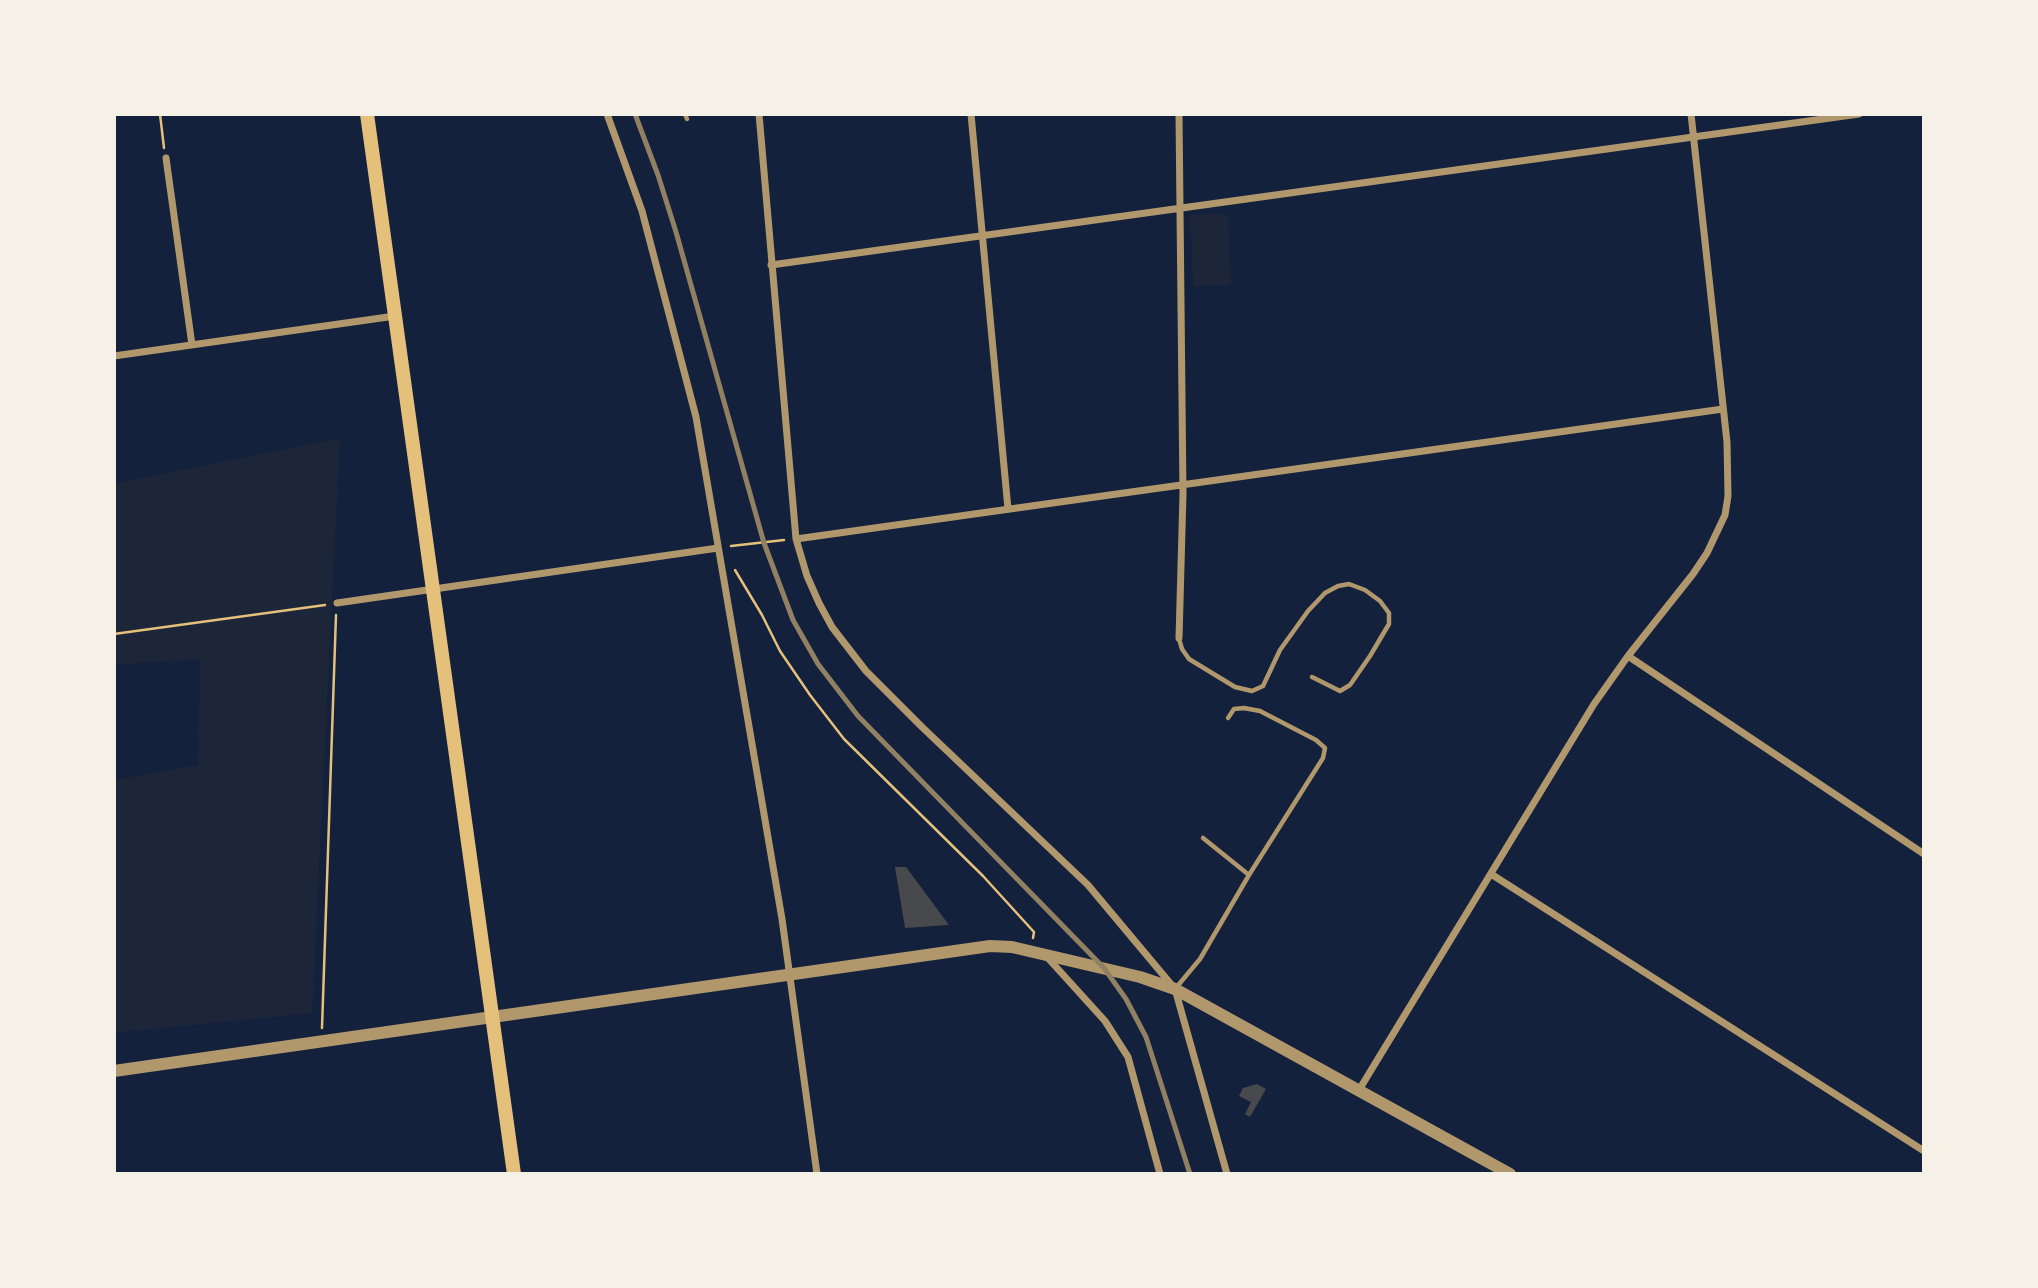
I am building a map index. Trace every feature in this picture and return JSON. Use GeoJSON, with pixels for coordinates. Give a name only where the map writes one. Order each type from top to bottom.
{"type":"FeatureCollection","features":[{"type":"Feature","properties":{"kind":"main road"},"geometry":{"type":"LineString","coordinates":[[367,114],[514,1174]]}},
{"type":"Feature","properties":{"kind":"street"},"geometry":{"type":"LineString","coordinates":[[607,114],[642,211],[696,417],[779,906],[817,1174]]}},
{"type":"Feature","properties":{"kind":"street"},"geometry":{"type":"LineString","coordinates":[[759,114],[796,539],[807,576],[832,627],[854,656],[914,720],[1079,876],[1175,989],[1227,1174]]}},
{"type":"Feature","properties":{"kind":"street"},"geometry":{"type":"LineString","coordinates":[[971,114],[1008,509]]}},
{"type":"Feature","properties":{"kind":"street"},"geometry":{"type":"LineString","coordinates":[[1179,114],[1182,484],[1179,638]]}},
{"type":"Feature","properties":{"kind":"street"},"geometry":{"type":"LineString","coordinates":[[1359,1090],[1580,727],[1628,656],[1693,574],[1721,525],[1727,506],[1729,483],[1691,114]]}},
{"type":"Feature","properties":{"kind":"street"},"geometry":{"type":"LineString","coordinates":[[771,265],[1859,114]]}},
{"type":"Feature","properties":{"kind":"street"},"geometry":{"type":"LineString","coordinates":[[166,158],[192,345]]}},
{"type":"Feature","properties":{"kind":"street"},"geometry":{"type":"LineString","coordinates":[[114,356],[395,316]]}},
{"type":"Feature","properties":{"kind":"street"},"geometry":{"type":"LineString","coordinates":[[796,539],[1723,409]]}},
{"type":"Feature","properties":{"kind":"street"},"geometry":{"type":"LineString","coordinates":[[337,603],[718,548]]}},
{"type":"Feature","properties":{"kind":"street"},"geometry":{"type":"LineString","coordinates":[[1628,656],[1924,854]]}},
{"type":"Feature","properties":{"kind":"street"},"geometry":{"type":"LineString","coordinates":[[1491,874],[1924,1151]]}},
{"type":"Feature","properties":{"kind":"street"},"geometry":{"type":"LineString","coordinates":[[114,1071],[990,946],[1043,953],[1140,977],[1175,989],[1510,1174]]}},
{"type":"Feature","properties":{"kind":"street"},"geometry":{"type":"LineString","coordinates":[[1043,953],[1105,1021],[1128,1057],[1159,1174]]}},
{"type":"Feature","properties":{"kind":"lane"},"geometry":{"type":"LineString","coordinates":[[1179,638],[1189,659],[1235,687],[1252,691],[1264,686],[1280,650],[1308,611],[1325,593],[1349,584],[1365,590],[1380,601],[1389,613],[1389,624],[1350,685],[1340,691],[1312,677]]}},
{"type":"Feature","properties":{"kind":"lane"},"geometry":{"type":"LineString","coordinates":[[1175,989],[1200,959],[1249,874],[1323,758],[1325,748],[1316,740],[1260,711],[1234,709],[1228,718]]}},
{"type":"Feature","properties":{"kind":"lane"},"geometry":{"type":"LineString","coordinates":[[1203,838],[1249,874]]}},
{"type":"Feature","properties":{"kind":"path"},"geometry":{"type":"LineString","coordinates":[[160,114],[166,158]]}},
{"type":"Feature","properties":{"kind":"path"},"geometry":{"type":"LineString","coordinates":[[718,548],[796,539]]}},
{"type":"Feature","properties":{"kind":"path"},"geometry":{"type":"LineString","coordinates":[[718,548],[739,575],[780,651],[844,739],[983,876],[1034,932]]}},
{"type":"Feature","properties":{"kind":"path"},"geometry":{"type":"LineString","coordinates":[[114,634],[337,603],[324,1004],[320,1041]]}},
{"type":"Feature","properties":{"kind":"shaded area"},"geometry":{"type":"Polygon","coordinates":[[[1228,214],[1231,285],[1193,286],[1190,215],[1228,214]]]}},
{"type":"Feature","properties":{"kind":"shaded area"},"geometry":{"type":"Polygon","coordinates":[[[340,438],[312,1013],[114,1033],[114,780],[198,765],[200,659],[114,665],[114,484],[340,438]]]}},
{"type":"Feature","properties":{"kind":"building"},"geometry":{"type":"Polygon","coordinates":[[[895,867],[906,867],[949,925],[905,928],[895,867]]]}},
{"type":"Feature","properties":{"kind":"building"},"geometry":{"type":"Polygon","coordinates":[[[1257,1084],[1266,1089],[1250,1117],[1245,1114],[1251,1102],[1239,1096],[1243,1088],[1257,1084]]]}},
{"type":"Feature","properties":{"kind":"railway"},"geometry":{"type":"LineString","coordinates":[[635,114],[676,232],[764,543],[793,620],[818,664],[858,716],[1104,968],[1126,999],[1146,1037],[1190,1174]]}}]}
